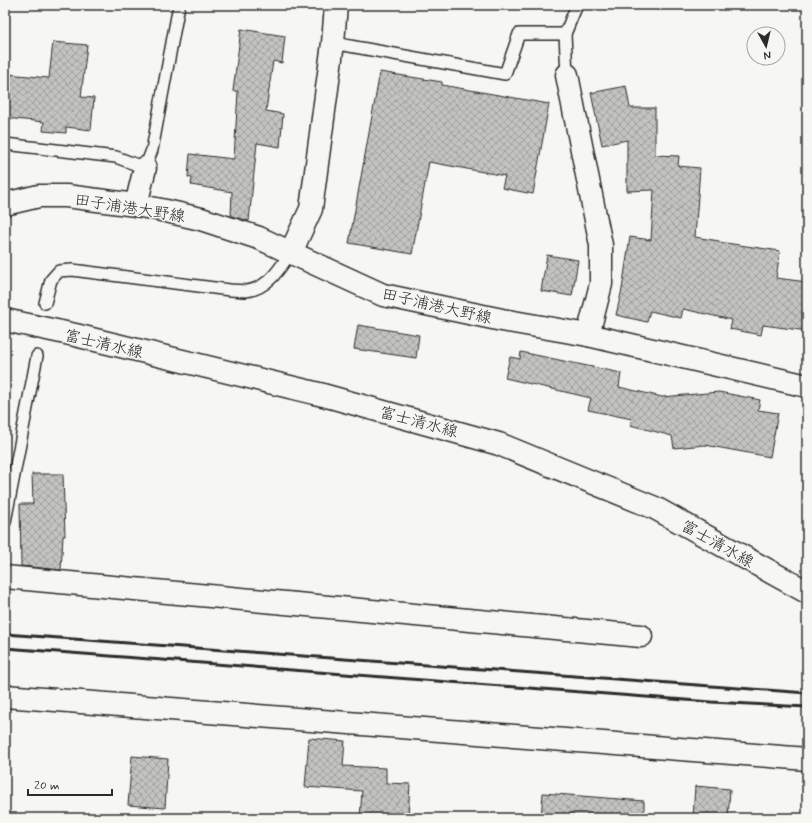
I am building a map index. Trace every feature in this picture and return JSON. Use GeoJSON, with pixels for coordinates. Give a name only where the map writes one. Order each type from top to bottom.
{"type":"FeatureCollection","features":[{"type":"Feature","properties":{"kind":"street"},"geometry":{"type":"LineString","coordinates":[[291,252],[311,209],[333,43],[336,5]]}},
{"type":"Feature","properties":{"kind":"street"},"geometry":{"type":"LineString","coordinates":[[567,76],[601,245],[600,284],[588,336]]}},
{"type":"Feature","properties":{"kind":"street"},"geometry":{"type":"LineString","coordinates":[[136,205],[145,168]]}},
{"type":"Feature","properties":{"kind":"street","name":"田子浦港大野線"},"geometry":{"type":"LineString","coordinates":[[5,204],[39,196],[66,196],[136,205],[201,219],[259,238],[383,295],[588,336],[807,386]]}},
{"type":"Feature","properties":{"kind":"street","name":"富士清水線"},"geometry":{"type":"LineString","coordinates":[[5,320],[75,335],[323,395],[499,444],[655,508],[804,590]]}},
{"type":"Feature","properties":{"kind":"street"},"geometry":{"type":"LineString","coordinates":[[5,577],[641,636]]}},
{"type":"Feature","properties":{"kind":"street"},"geometry":{"type":"LineString","coordinates":[[5,696],[807,759]]}},
{"type":"Feature","properties":{"kind":"lane"},"geometry":{"type":"LineString","coordinates":[[5,144],[116,157],[145,168],[152,150],[179,5]]}},
{"type":"Feature","properties":{"kind":"lane"},"geometry":{"type":"LineString","coordinates":[[567,76],[565,34],[577,5]]}},
{"type":"Feature","properties":{"kind":"lane"},"geometry":{"type":"LineString","coordinates":[[333,43],[505,74],[519,34],[565,34]]}},
{"type":"Feature","properties":{"kind":"lane"},"geometry":{"type":"LineString","coordinates":[[45,303],[51,280],[59,271],[72,270],[248,291],[262,286],[275,274],[291,252]]}},
{"type":"Feature","properties":{"kind":"lane"},"geometry":{"type":"LineString","coordinates":[[5,522],[37,356]]}},
{"type":"Feature","properties":{"kind":"building"},"geometry":{"type":"Polygon","coordinates":[[[241,29],[285,36],[282,63],[273,61],[266,111],[283,114],[280,147],[257,143],[249,221],[231,216],[232,192],[191,185],[192,178],[188,177],[190,154],[234,159],[238,91],[233,91],[241,29]]]}},
{"type":"Feature","properties":{"kind":"building"},"geometry":{"type":"Polygon","coordinates":[[[53,42],[87,45],[81,97],[94,98],[91,130],[66,127],[66,133],[43,131],[44,122],[5,118],[5,98],[8,74],[49,78],[53,42]]]}},
{"type":"Feature","properties":{"kind":"building"},"geometry":{"type":"Polygon","coordinates":[[[380,72],[442,82],[442,85],[549,104],[533,194],[502,188],[505,176],[429,162],[412,254],[349,243],[380,72]]]}},
{"type":"Feature","properties":{"kind":"building"},"geometry":{"type":"Polygon","coordinates":[[[626,86],[630,108],[655,108],[655,155],[679,156],[678,166],[700,168],[695,237],[780,251],[776,278],[807,282],[807,331],[763,325],[761,335],[730,329],[732,320],[683,309],[681,318],[650,311],[647,322],[616,315],[622,289],[630,237],[651,240],[654,190],[627,191],[627,140],[602,145],[591,93],[626,86]]]}},
{"type":"Feature","properties":{"kind":"building"},"geometry":{"type":"Polygon","coordinates":[[[547,255],[578,260],[572,296],[541,291],[547,255]]]}},
{"type":"Feature","properties":{"kind":"building"},"geometry":{"type":"Polygon","coordinates":[[[358,325],[419,335],[416,358],[354,349],[358,325]]]}},
{"type":"Feature","properties":{"kind":"building"},"geometry":{"type":"Polygon","coordinates":[[[521,352],[621,373],[619,387],[662,397],[719,392],[760,400],[758,410],[778,413],[770,457],[705,445],[674,448],[672,436],[630,425],[632,419],[588,410],[591,398],[505,378],[510,357],[520,359],[521,352]]]}},
{"type":"Feature","properties":{"kind":"building"},"geometry":{"type":"Polygon","coordinates":[[[32,474],[63,474],[65,536],[63,536],[61,570],[21,566],[20,504],[33,504],[32,474]]]}},
{"type":"Feature","properties":{"kind":"building"},"geometry":{"type":"Polygon","coordinates":[[[309,738],[345,741],[343,766],[386,768],[386,783],[410,784],[408,818],[360,818],[362,791],[305,787],[309,738]]]}},
{"type":"Feature","properties":{"kind":"building"},"geometry":{"type":"Polygon","coordinates":[[[132,756],[168,759],[165,808],[128,805],[132,756]]]}},
{"type":"Feature","properties":{"kind":"building"},"geometry":{"type":"Polygon","coordinates":[[[695,786],[730,789],[728,818],[693,818],[695,786]]]}},
{"type":"Feature","properties":{"kind":"building"},"geometry":{"type":"Polygon","coordinates":[[[543,793],[644,801],[644,818],[541,818],[543,793]]]}},
{"type":"Feature","properties":{"kind":"railway"},"geometry":{"type":"LineString","coordinates":[[5,634],[807,693]]}},
{"type":"Feature","properties":{"kind":"railway"},"geometry":{"type":"LineString","coordinates":[[5,648],[711,702],[807,707]]}}]}
